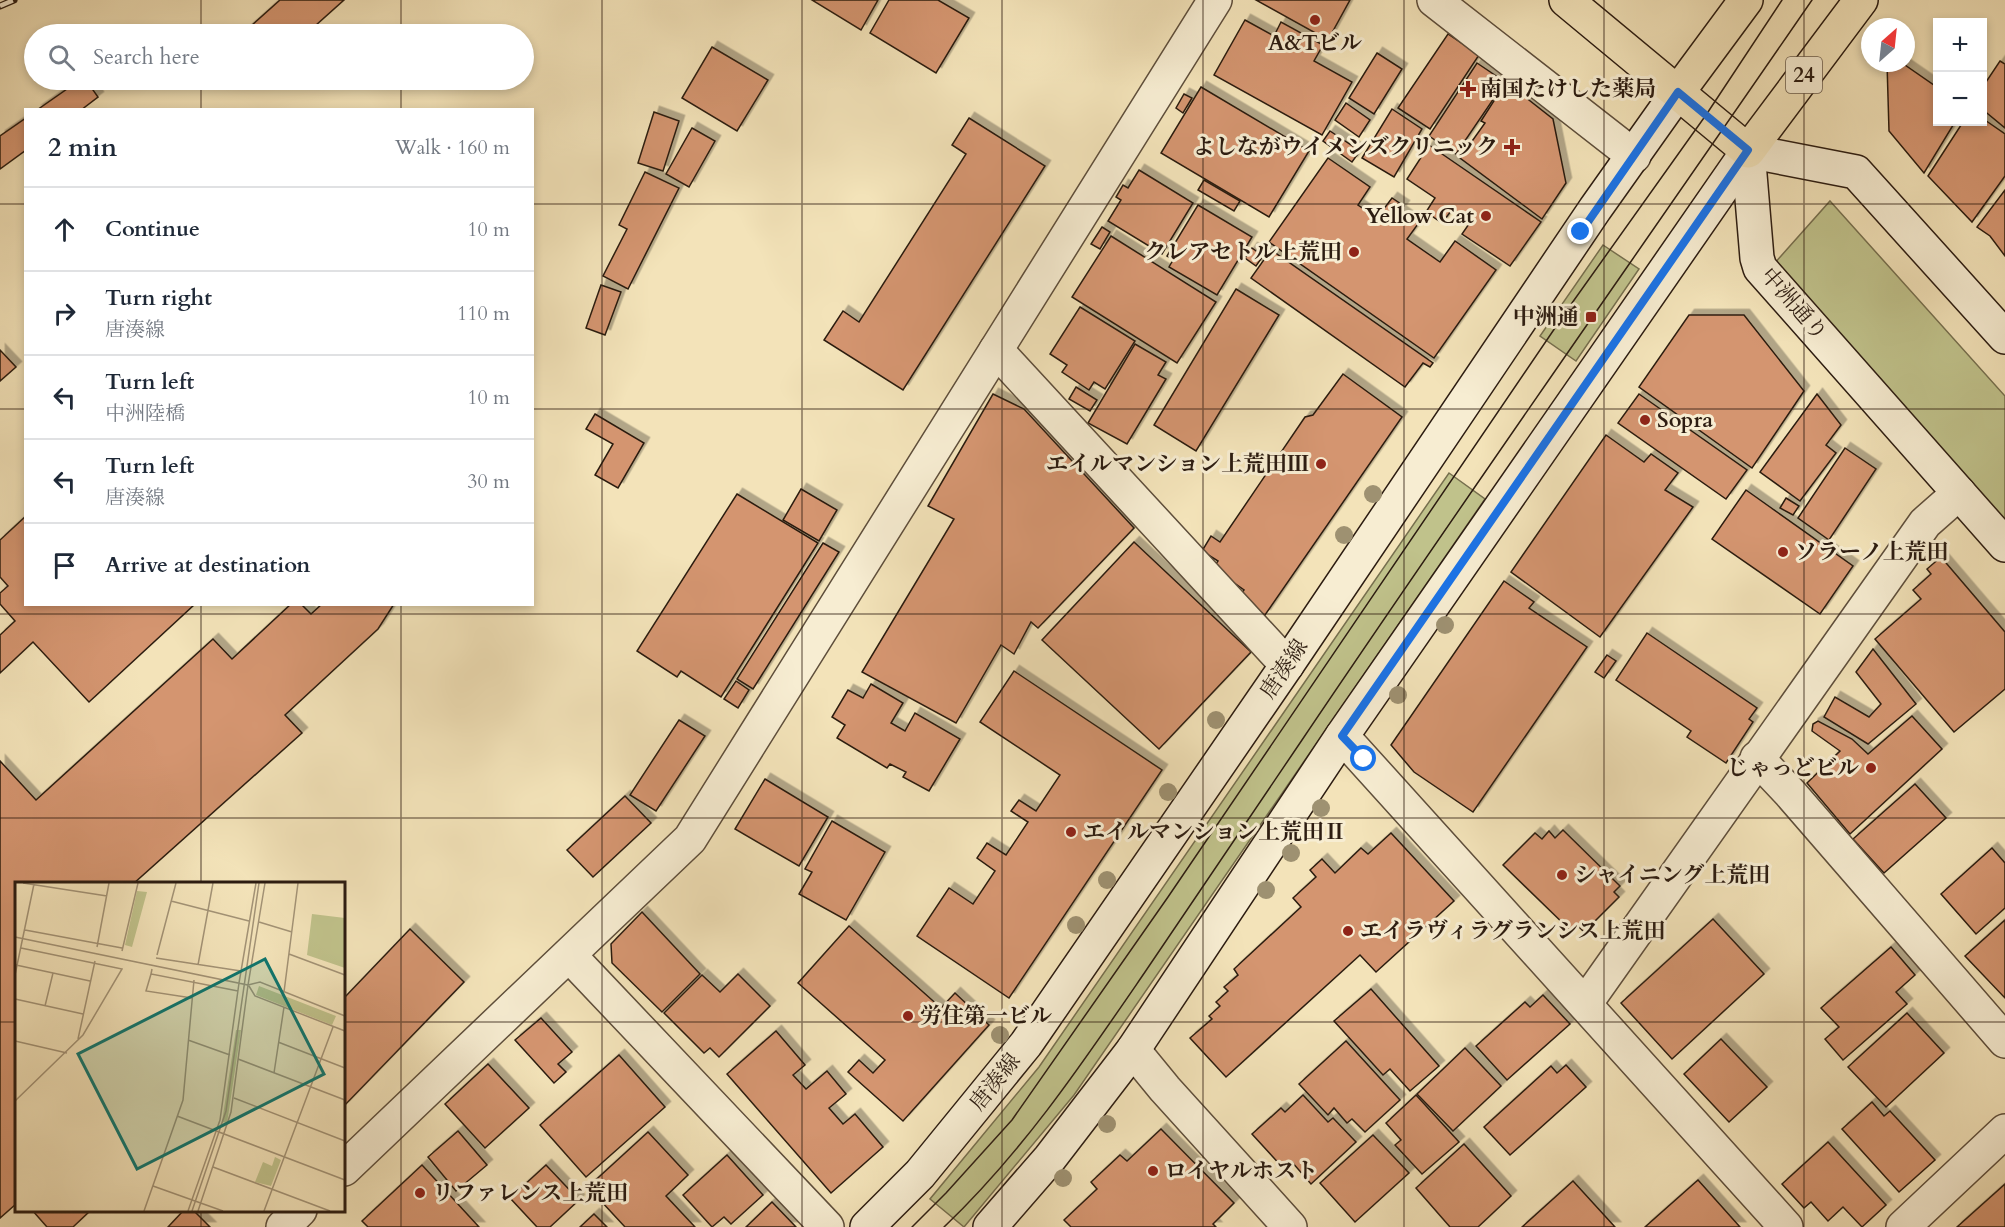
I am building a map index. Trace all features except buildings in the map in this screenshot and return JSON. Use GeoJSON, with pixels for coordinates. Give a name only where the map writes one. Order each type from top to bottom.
{"type":"FeatureCollection","features":[{"type":"Feature","properties":{"kind":"main road"},"geometry":{"type":"LineString","coordinates":[[1566,0],[1748,150]]}},
{"type":"Feature","properties":{"kind":"main road"},"geometry":{"type":"LineString","coordinates":[[1678,92],[1746,0]]}},
{"type":"Feature","properties":{"kind":"main road","name":"24"},"geometry":{"type":"LineString","coordinates":[[1748,150],[1861,0]]}},
{"type":"Feature","properties":{"kind":"street"},"geometry":{"type":"LineString","coordinates":[[1434,0],[1634,156]]}},
{"type":"Feature","properties":{"kind":"street"},"geometry":{"type":"LineString","coordinates":[[345,1168],[690,839],[996,350],[1204,4]]}},
{"type":"Feature","properties":{"kind":"street","name":"唐湊線"},"geometry":{"type":"LineString","coordinates":[[867,1227],[920,1174],[1026,1044],[1287,665],[1595,209],[1678,92]]}},
{"type":"Feature","properties":{"kind":"street"},"geometry":{"type":"LineString","coordinates":[[990,1227],[1050,1158],[1133,1050],[1342,736],[1748,150],[1856,172],[2005,337]]}},
{"type":"Feature","properties":{"kind":"street","name":"中洲通り"},"geometry":{"type":"LineString","coordinates":[[1748,150],[1757,258],[1760,268],[2005,546]]}},
{"type":"Feature","properties":{"kind":"street"},"geometry":{"type":"LineString","coordinates":[[996,350],[1287,665]]}},
{"type":"Feature","properties":{"kind":"street"},"geometry":{"type":"LineString","coordinates":[[1585,1004],[1925,523],[1959,493]]}},
{"type":"Feature","properties":{"kind":"street"},"geometry":{"type":"LineString","coordinates":[[1342,736],[1786,1227]]}},
{"type":"Feature","properties":{"kind":"street"},"geometry":{"type":"LineString","coordinates":[[1757,758],[2005,1041]]}},
{"type":"Feature","properties":{"kind":"street"},"geometry":{"type":"LineString","coordinates":[[569,955],[827,1227]]}},
{"type":"Feature","properties":{"kind":"street"},"geometry":{"type":"LineString","coordinates":[[1133,1050],[1165,1089],[1290,1227]]}},
{"type":"Feature","properties":{"kind":"street"},"geometry":{"type":"LineString","coordinates":[[1903,1227],[2005,1131]]}},
{"type":"Feature","properties":{"kind":"street"},"geometry":{"type":"LineString","coordinates":[[283,1227],[298,1212]]}},
{"type":"Feature","properties":{"kind":"green space"},"geometry":{"type":"Polygon","coordinates":[[[1830,201],[2005,396],[2005,528],[1773,265],[1830,201]]]}},
{"type":"Feature","properties":{"kind":"green space"},"geometry":{"type":"Polygon","coordinates":[[[1603,245],[1639,269],[1576,361],[1540,336],[1603,245]]]}},
{"type":"Feature","properties":{"kind":"green space"},"geometry":{"type":"Polygon","coordinates":[[[1449,473],[1485,499],[1074,1095],[964,1227],[930,1199],[1039,1067],[1449,473]]]}},
{"type":"Feature","properties":{"kind":"tram line"},"geometry":{"type":"LineString","coordinates":[[912,1227],[1012,1120],[1168,897],[1572,303],[1706,115],[1782,0]]}},
{"type":"Feature","properties":{"kind":"tram line"},"geometry":{"type":"LineString","coordinates":[[944,1227],[973,1198],[1026,1137],[1099,1039],[1428,554],[1812,0]]}},
{"type":"Feature","properties":{"kind":"railway"},"geometry":{"type":"LineString","coordinates":[[0,6],[14,0]]}},
{"type":"Feature","properties":{"kind":"place","name":"A&Tビル"},"geometry":{"type":"Point","coordinates":[1315,20]}},
{"type":"Feature","properties":{"kind":"place","name":"南国たけした薬局"},"geometry":{"type":"Point","coordinates":[1468,89]}},
{"type":"Feature","properties":{"kind":"place","name":"よしながウイメンズクリニック"},"geometry":{"type":"Point","coordinates":[1512,147]}},
{"type":"Feature","properties":{"kind":"place","name":"Yellow Cat"},"geometry":{"type":"Point","coordinates":[1486,216]}},
{"type":"Feature","properties":{"kind":"place","name":"クレアセトル上荒田"},"geometry":{"type":"Point","coordinates":[1354,252]}},
{"type":"Feature","properties":{"kind":"place","name":"中洲通"},"geometry":{"type":"Point","coordinates":[1591,317]}},
{"type":"Feature","properties":{"kind":"place","name":"Sopra"},"geometry":{"type":"Point","coordinates":[1645,420]}},
{"type":"Feature","properties":{"kind":"place","name":"エイルマンション上荒田Ⅲ"},"geometry":{"type":"Point","coordinates":[1321,464]}},
{"type":"Feature","properties":{"kind":"place","name":"ソラーノ上荒田"},"geometry":{"type":"Point","coordinates":[1783,552]}},
{"type":"Feature","properties":{"kind":"place","name":"じゃっどビル"},"geometry":{"type":"Point","coordinates":[1871,768]}},
{"type":"Feature","properties":{"kind":"place","name":"エイルマンション上荒田Ⅱ"},"geometry":{"type":"Point","coordinates":[1071,832]}},
{"type":"Feature","properties":{"kind":"place","name":"シャイニング上荒田"},"geometry":{"type":"Point","coordinates":[1562,875]}},
{"type":"Feature","properties":{"kind":"place","name":"エイラヴィラグランシス上荒田"},"geometry":{"type":"Point","coordinates":[1348,931]}},
{"type":"Feature","properties":{"kind":"place","name":"労住第一ビル"},"geometry":{"type":"Point","coordinates":[908,1016]}},
{"type":"Feature","properties":{"kind":"place","name":"ロイヤルホスト"},"geometry":{"type":"Point","coordinates":[1153,1171]}},
{"type":"Feature","properties":{"kind":"place","name":"リファレンス上荒田"},"geometry":{"type":"Point","coordinates":[420,1193]}},
{"type":"Feature","properties":{"kind":"route"},"geometry":{"type":"LineString","coordinates":[[1364,759],[1342,736],[1748,150],[1678,92],[1581,232]]}}]}
